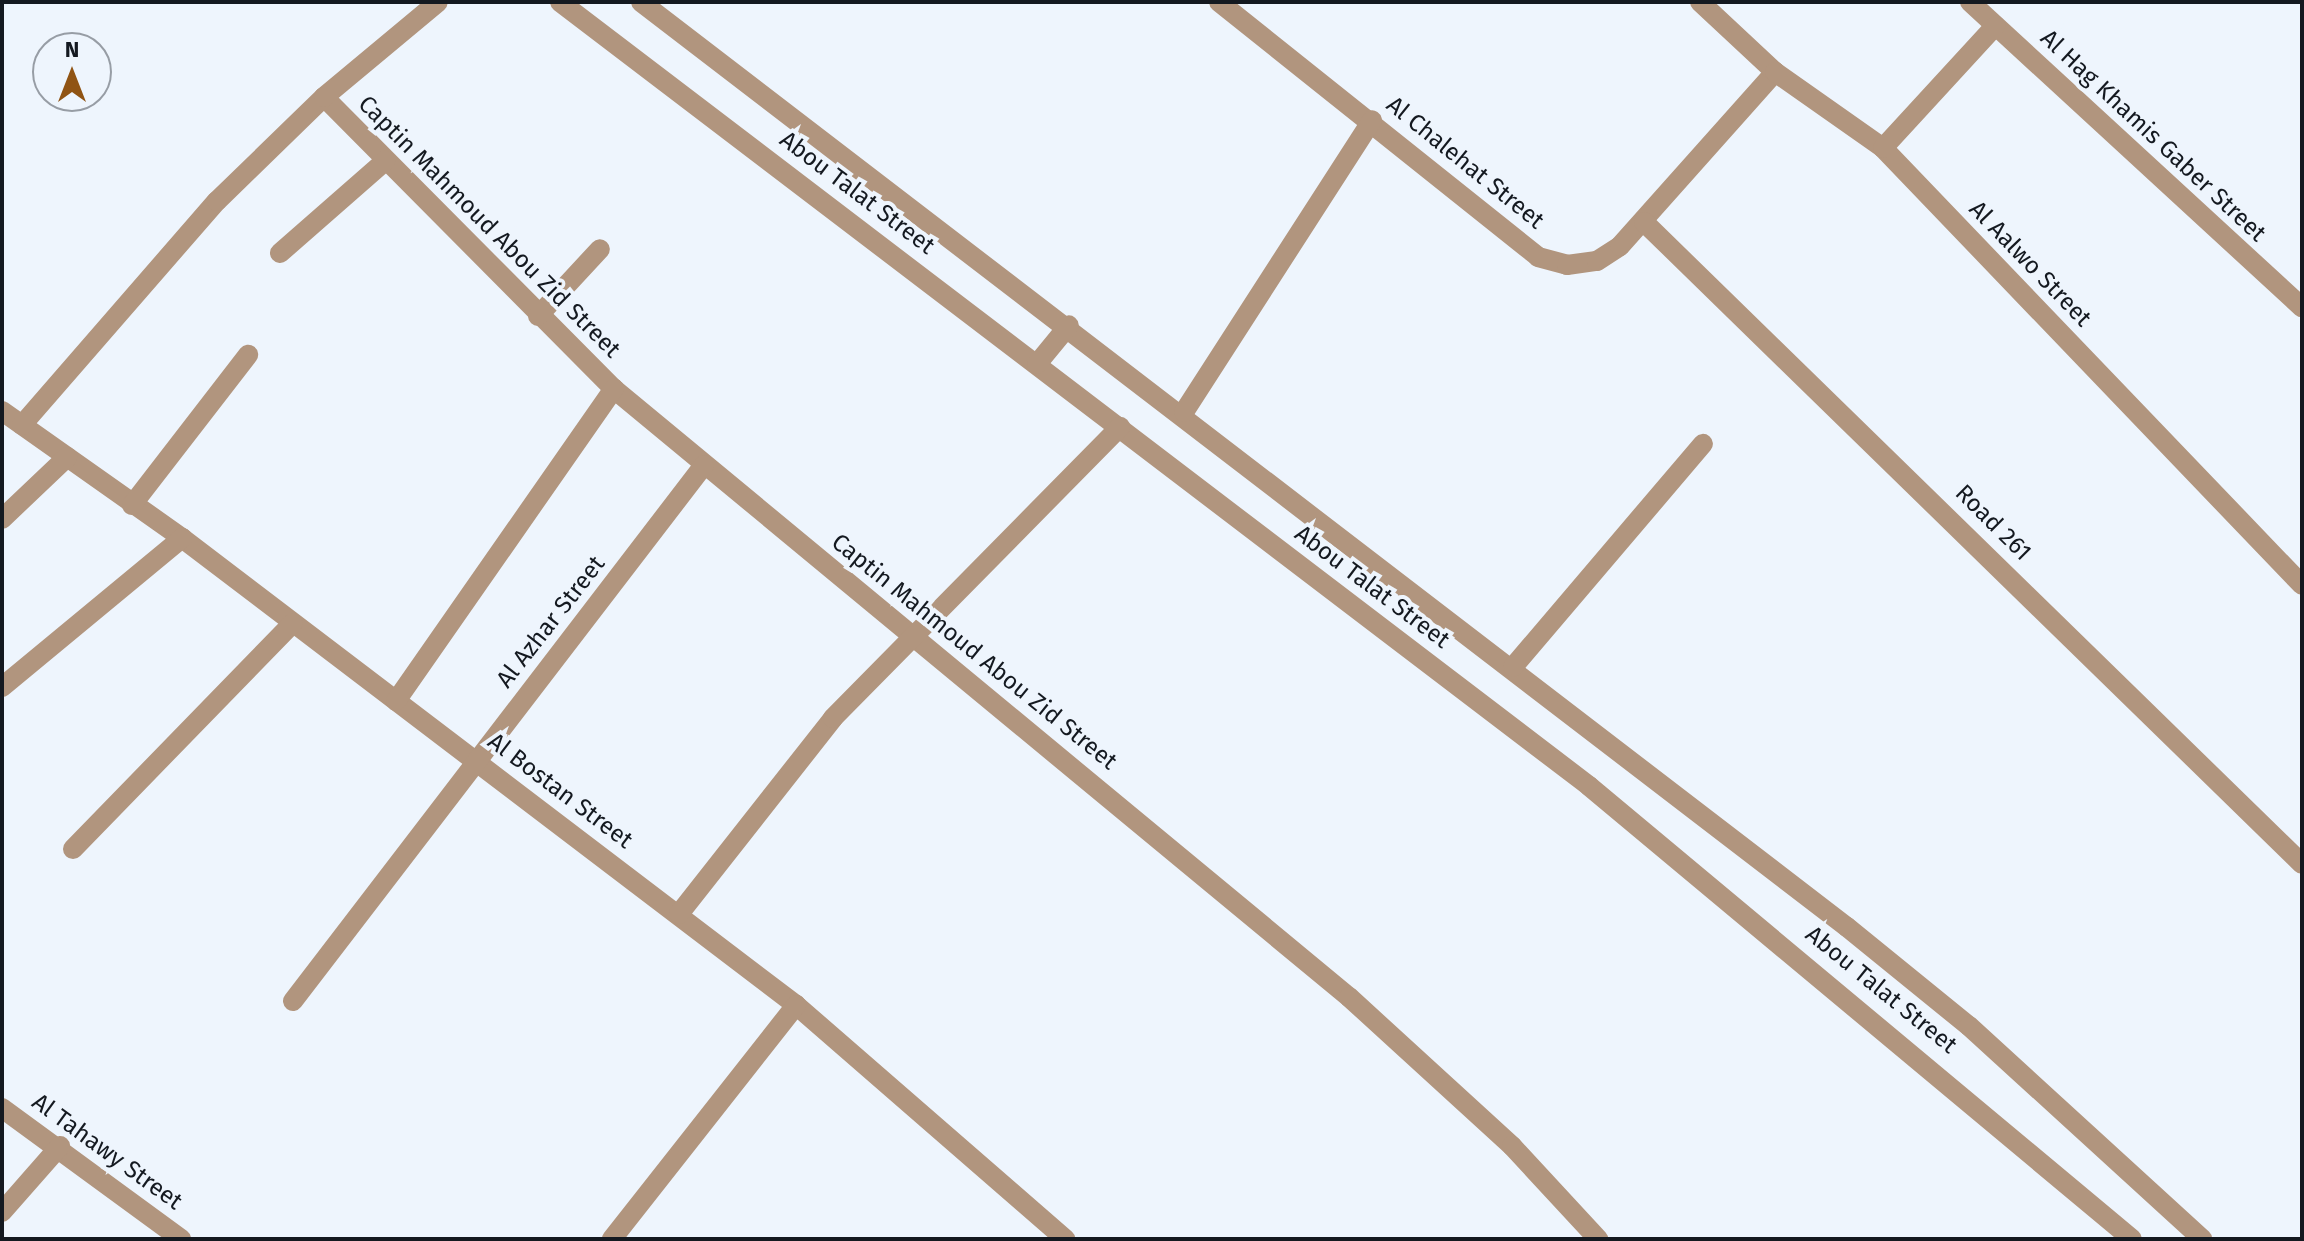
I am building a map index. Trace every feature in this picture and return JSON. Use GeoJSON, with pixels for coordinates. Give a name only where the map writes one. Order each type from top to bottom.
{"type":"FeatureCollection","features":[{"type":"Feature","properties":{"kind":"street"},"geometry":{"type":"LineString","coordinates":[[22,425],[136,288],[324,97],[438,2]]}},
{"type":"Feature","properties":{"kind":"street","name":"Abou Talat Street"},"geometry":{"type":"LineString","coordinates":[[560,2],[1601,796],[2132,1239]]}},
{"type":"Feature","properties":{"kind":"street","name":"Abou Talat Street"},"geometry":{"type":"LineString","coordinates":[[641,2],[1184,412],[1969,1026],[2202,1239]]}},
{"type":"Feature","properties":{"kind":"street","name":"Al Chalehat Street"},"geometry":{"type":"LineString","coordinates":[[1219,2],[1372,120],[1538,257],[1567,265],[1597,261],[1644,222],[1775,72]]}},
{"type":"Feature","properties":{"kind":"street","name":"Al Aalwo Street"},"geometry":{"type":"LineString","coordinates":[[1700,2],[1775,72],[1883,148],[2302,585]]}},
{"type":"Feature","properties":{"kind":"street","name":"Al Hag Khamis Gaber Street"},"geometry":{"type":"LineString","coordinates":[[1970,2],[2302,307]]}},
{"type":"Feature","properties":{"kind":"street"},"geometry":{"type":"LineString","coordinates":[[1883,148],[1995,26]]}},
{"type":"Feature","properties":{"kind":"street","name":"Captin Mahmoud Abou Zid Street"},"geometry":{"type":"LineString","coordinates":[[324,97],[538,316],[614,389],[1349,997],[1512,1146],[1598,1239]]}},
{"type":"Feature","properties":{"kind":"street"},"geometry":{"type":"LineString","coordinates":[[1184,412],[1372,120]]}},
{"type":"Feature","properties":{"kind":"street"},"geometry":{"type":"LineString","coordinates":[[280,253],[385,161]]}},
{"type":"Feature","properties":{"kind":"street","name":"Road 261"},"geometry":{"type":"LineString","coordinates":[[1644,222],[2302,864]]}},
{"type":"Feature","properties":{"kind":"street"},"geometry":{"type":"LineString","coordinates":[[538,316],[600,249]]}},
{"type":"Feature","properties":{"kind":"street"},"geometry":{"type":"LineString","coordinates":[[1037,364],[1069,325]]}},
{"type":"Feature","properties":{"kind":"street"},"geometry":{"type":"LineString","coordinates":[[132,505],[248,355]]}},
{"type":"Feature","properties":{"kind":"street"},"geometry":{"type":"LineString","coordinates":[[396,701],[614,389]]}},
{"type":"Feature","properties":{"kind":"street","name":"Al Bostan Street"},"geometry":{"type":"LineString","coordinates":[[2,411],[182,538],[796,1005],[1065,1239]]}},
{"type":"Feature","properties":{"kind":"street"},"geometry":{"type":"LineString","coordinates":[[679,914],[833,718],[1120,427]]}},
{"type":"Feature","properties":{"kind":"street"},"geometry":{"type":"LineString","coordinates":[[1513,667],[1703,444]]}},
{"type":"Feature","properties":{"kind":"street"},"geometry":{"type":"LineString","coordinates":[[2,519],[67,457]]}},
{"type":"Feature","properties":{"kind":"street","name":"Al Azhar Street"},"geometry":{"type":"LineString","coordinates":[[293,1001],[704,465]]}},
{"type":"Feature","properties":{"kind":"street"},"geometry":{"type":"LineString","coordinates":[[2,687],[182,538]]}},
{"type":"Feature","properties":{"kind":"street"},"geometry":{"type":"LineString","coordinates":[[73,849],[293,623]]}},
{"type":"Feature","properties":{"kind":"street"},"geometry":{"type":"LineString","coordinates":[[612,1239],[796,1005]]}},
{"type":"Feature","properties":{"kind":"street","name":"Al Tahawy Street"},"geometry":{"type":"LineString","coordinates":[[2,1108],[60,1146],[181,1239]]}},
{"type":"Feature","properties":{"kind":"street"},"geometry":{"type":"LineString","coordinates":[[2,1212],[60,1146]]}}]}
